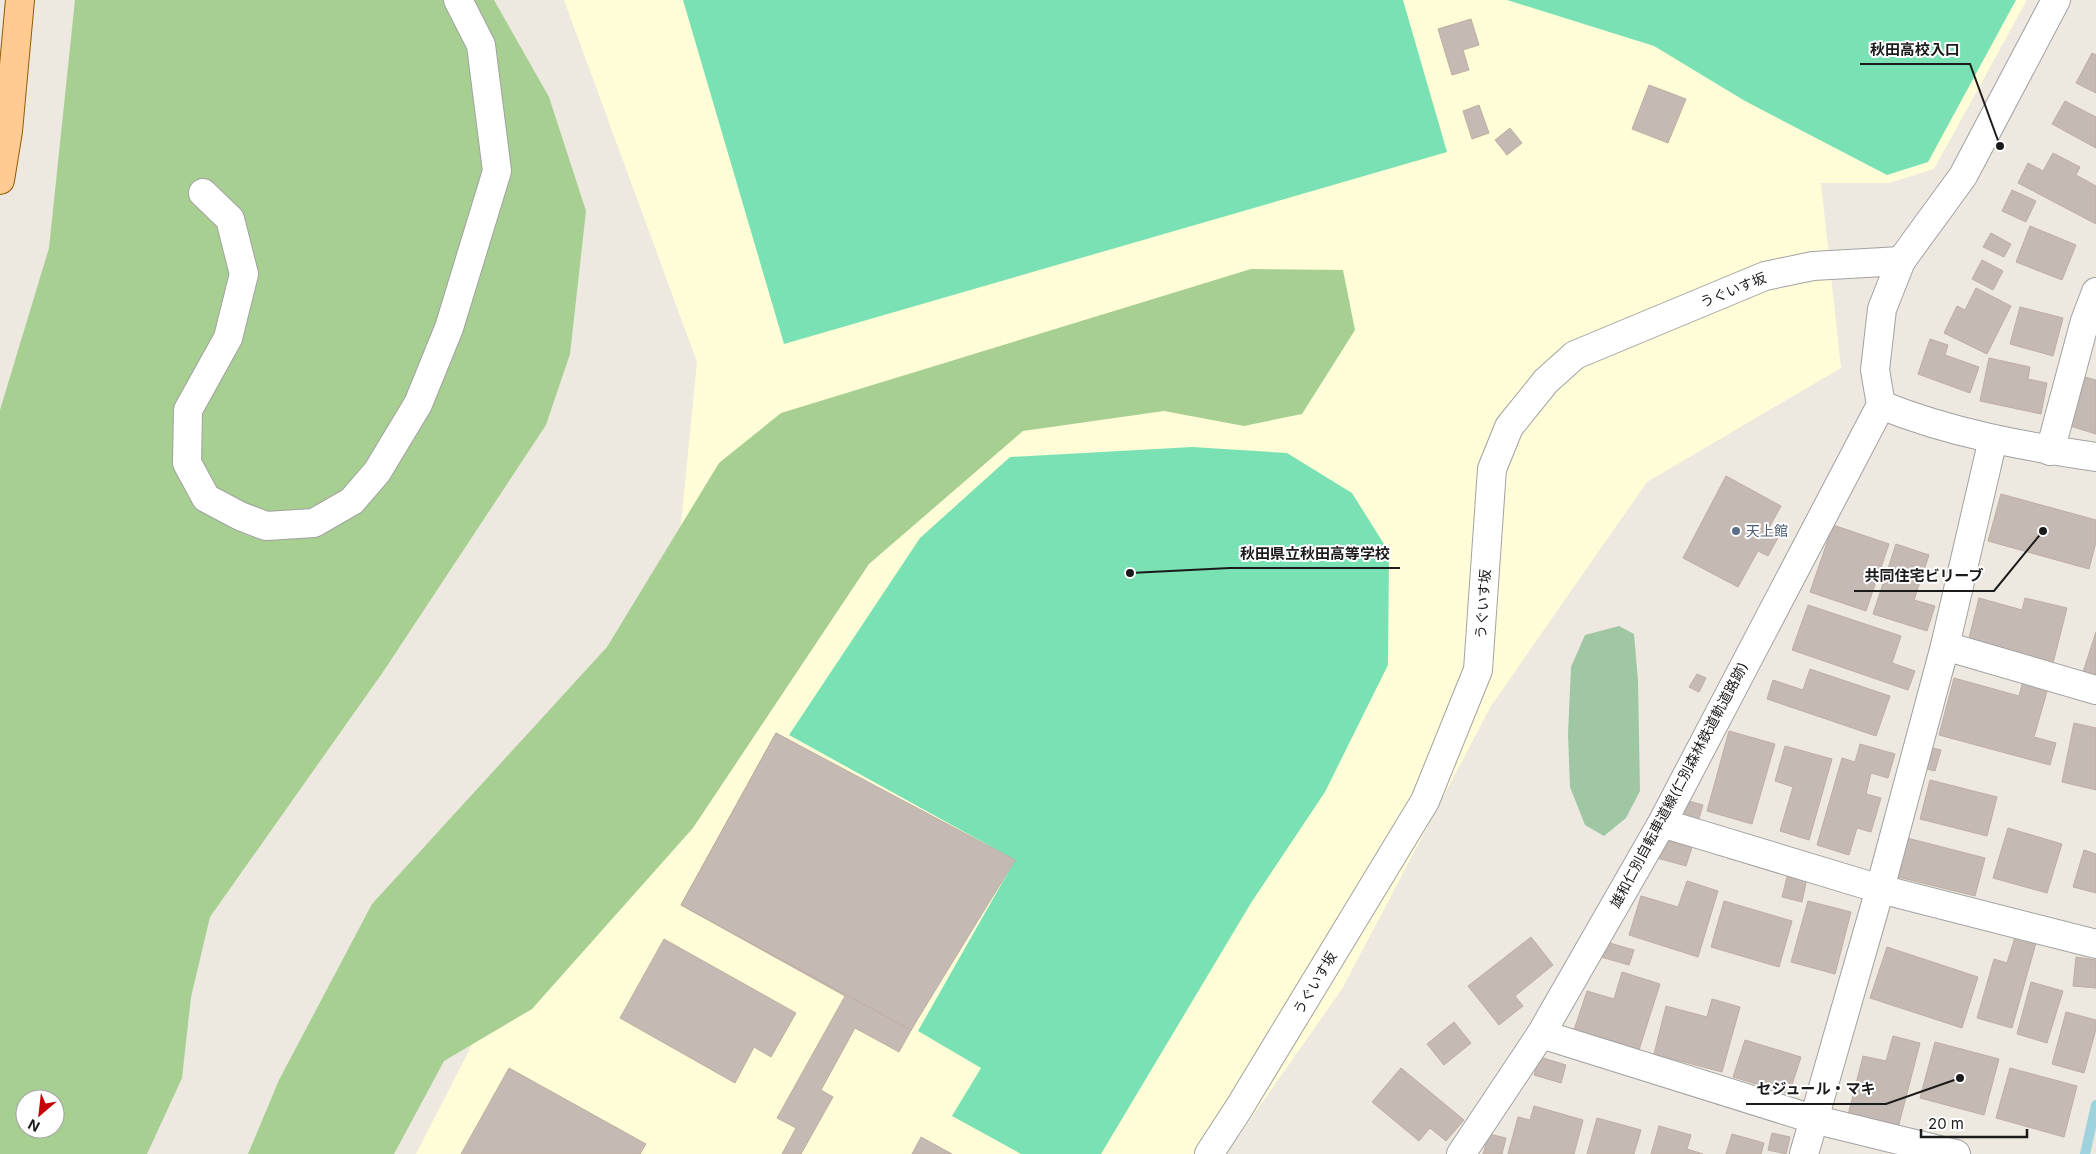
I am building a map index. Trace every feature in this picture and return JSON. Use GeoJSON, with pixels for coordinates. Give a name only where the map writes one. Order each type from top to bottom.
{"type":"FeatureCollection","features":[{"type":"Feature","properties":{"kind":"main road"},"geometry":{"type":"LineString","coordinates":[[0,180],[8,131],[20,0]]}},
{"type":"Feature","properties":{"kind":"street"},"geometry":{"type":"LineString","coordinates":[[202,194],[230,219],[244,274],[228,338],[188,410],[187,463],[206,498],[240,516],[266,526],[314,523],[352,501],[377,472],[418,404],[449,328],[497,171],[481,45],[458,0]]}},
{"type":"Feature","properties":{"kind":"street"},"geometry":{"type":"LineString","coordinates":[[2056,0],[1963,176],[1901,261],[1882,309],[1875,370],[1881,405],[1920,421],[1993,440],[2096,458]]}},
{"type":"Feature","properties":{"kind":"street","name":"うぐいす坂"},"geometry":{"type":"LineString","coordinates":[[1208,1154],[1244,1100],[1425,801],[1478,670],[1492,469],[1509,427],[1546,381],[1575,355],[1584,351],[1765,276],[1813,266],[1901,261]]}},
{"type":"Feature","properties":{"kind":"street"},"geometry":{"type":"LineString","coordinates":[[2050,451],[2085,320],[2096,292]]}},
{"type":"Feature","properties":{"kind":"street","name":"雄和仁別自転車道線(仁別森林鉄道軌道路跡)"},"geometry":{"type":"LineString","coordinates":[[1461,1154],[1541,1034],[1662,823],[1881,405]]}},
{"type":"Feature","properties":{"kind":"street"},"geometry":{"type":"LineString","coordinates":[[1804,1154],[1880,889],[1945,646],[1993,440]]}},
{"type":"Feature","properties":{"kind":"street"},"geometry":{"type":"LineString","coordinates":[[1945,646],[2096,690]]}},
{"type":"Feature","properties":{"kind":"street"},"geometry":{"type":"LineString","coordinates":[[1662,823],[1880,889],[2096,944]]}},
{"type":"Feature","properties":{"kind":"street"},"geometry":{"type":"LineString","coordinates":[[1541,1034],[1814,1119],[1956,1154]]}},
{"type":"Feature","properties":{"kind":"shaded area"},"geometry":{"type":"Polygon","coordinates":[[[564,0],[2027,0],[1934,169],[1889,183],[1821,183],[1841,368],[1647,482],[1491,706],[1342,989],[1226,1154],[416,1154],[667,664],[697,362],[564,0]]]}},
{"type":"Feature","properties":{"kind":"green space"},"geometry":{"type":"Polygon","coordinates":[[[75,0],[494,0],[549,97],[586,211],[570,354],[546,425],[383,672],[210,917],[191,997],[182,1078],[147,1154],[0,1154],[0,410],[49,248],[75,0]]]}},
{"type":"Feature","properties":{"kind":"green space"},"geometry":{"type":"Polygon","coordinates":[[[683,0],[1403,0],[1447,152],[784,344],[683,0]]]}},
{"type":"Feature","properties":{"kind":"green space"},"geometry":{"type":"Polygon","coordinates":[[[1507,0],[2016,0],[1928,162],[1887,175],[1745,101],[1654,46],[1507,0]]]}},
{"type":"Feature","properties":{"kind":"green space"},"geometry":{"type":"Polygon","coordinates":[[[1251,269],[1343,270],[1355,330],[1302,414],[1244,426],[1164,411],[1023,431],[869,564],[693,828],[532,1009],[444,1061],[394,1154],[248,1154],[279,1080],[372,904],[607,647],[719,463],[781,413],[1251,269]]]}},
{"type":"Feature","properties":{"kind":"green space"},"geometry":{"type":"Polygon","coordinates":[[[1192,447],[1287,453],[1352,493],[1389,552],[1388,665],[1325,792],[1251,903],[1101,1154],[1021,1154],[952,1116],[981,1068],[918,1031],[1015,860],[789,735],[920,538],[1010,457],[1192,447]]]}},
{"type":"Feature","properties":{"kind":"green space"},"geometry":{"type":"Polygon","coordinates":[[[1619,626],[1634,634],[1638,681],[1640,791],[1626,818],[1604,836],[1585,825],[1570,787],[1568,734],[1571,667],[1585,635],[1619,626]]]}},
{"type":"Feature","properties":{"kind":"building"},"geometry":{"type":"Polygon","coordinates":[[[1471,19],[1479,45],[1463,50],[1469,70],[1452,75],[1438,29],[1471,19]]]}},
{"type":"Feature","properties":{"kind":"building"},"geometry":{"type":"Polygon","coordinates":[[[2092,53],[2096,55],[2096,93],[2076,83],[2092,53]]]}},
{"type":"Feature","properties":{"kind":"building"},"geometry":{"type":"Polygon","coordinates":[[[1649,85],[1686,99],[1668,143],[1632,129],[1649,85]]]}},
{"type":"Feature","properties":{"kind":"building"},"geometry":{"type":"Polygon","coordinates":[[[2065,101],[2096,117],[2096,148],[2052,124],[2065,101]]]}},
{"type":"Feature","properties":{"kind":"building"},"geometry":{"type":"Polygon","coordinates":[[[1479,105],[1489,133],[1472,139],[1463,111],[1479,105]]]}},
{"type":"Feature","properties":{"kind":"building"},"geometry":{"type":"Polygon","coordinates":[[[1510,128],[1522,143],[1507,155],[1495,140],[1510,128]]]}},
{"type":"Feature","properties":{"kind":"building"},"geometry":{"type":"Polygon","coordinates":[[[2053,153],[2080,167],[2076,175],[2096,186],[2096,224],[2018,183],[2028,163],[2043,171],[2053,153]]]}},
{"type":"Feature","properties":{"kind":"building"},"geometry":{"type":"Polygon","coordinates":[[[2012,190],[2036,201],[2026,222],[2002,211],[2012,190]]]}},
{"type":"Feature","properties":{"kind":"building"},"geometry":{"type":"Polygon","coordinates":[[[2030,226],[2076,245],[2062,280],[2016,262],[2030,226]]]}},
{"type":"Feature","properties":{"kind":"building"},"geometry":{"type":"Polygon","coordinates":[[[1991,233],[2011,244],[2004,257],[1983,247],[1991,233]]]}},
{"type":"Feature","properties":{"kind":"building"},"geometry":{"type":"Polygon","coordinates":[[[1982,260],[2003,271],[1993,290],[1972,279],[1982,260]]]}},
{"type":"Feature","properties":{"kind":"building"},"geometry":{"type":"Polygon","coordinates":[[[1976,288],[2011,306],[1987,354],[1944,333],[1957,306],[1965,310],[1976,288]]]}},
{"type":"Feature","properties":{"kind":"building"},"geometry":{"type":"Polygon","coordinates":[[[2020,307],[2063,318],[2053,356],[2010,344],[2020,307]]]}},
{"type":"Feature","properties":{"kind":"building"},"geometry":{"type":"Polygon","coordinates":[[[1930,339],[1948,345],[1945,355],[1979,367],[1970,393],[1918,374],[1930,339]]]}},
{"type":"Feature","properties":{"kind":"building"},"geometry":{"type":"Polygon","coordinates":[[[1989,358],[2030,367],[2028,379],[2047,383],[2041,414],[1980,401],[1989,358]]]}},
{"type":"Feature","properties":{"kind":"building"},"geometry":{"type":"Polygon","coordinates":[[[2085,377],[2096,380],[2096,434],[2070,426],[2085,377]]]}},
{"type":"Feature","properties":{"kind":"building","name":"天上館"},"geometry":{"type":"Polygon","coordinates":[[[1726,476],[1781,506],[1769,528],[1780,534],[1768,556],[1758,551],[1738,587],[1683,558],[1726,476]]]}},
{"type":"Feature","properties":{"kind":"building"},"geometry":{"type":"Polygon","coordinates":[[[2001,494],[2096,520],[2096,542],[2089,569],[1988,541],[2001,494]]]}},
{"type":"Feature","properties":{"kind":"building"},"geometry":{"type":"Polygon","coordinates":[[[1833,525],[1889,544],[1866,611],[1810,592],[1833,525]]]}},
{"type":"Feature","properties":{"kind":"building"},"geometry":{"type":"Polygon","coordinates":[[[1896,544],[1929,555],[1914,600],[1935,606],[1927,631],[1873,614],[1896,544]]]}},
{"type":"Feature","properties":{"kind":"building"},"geometry":{"type":"Polygon","coordinates":[[[1979,598],[2022,610],[2025,598],[2067,608],[2053,663],[1968,642],[1979,598]]]}},
{"type":"Feature","properties":{"kind":"building"},"geometry":{"type":"Polygon","coordinates":[[[1808,605],[1901,636],[1892,663],[1915,671],[1908,690],[1792,650],[1808,605]]]}},
{"type":"Feature","properties":{"kind":"building"},"geometry":{"type":"Polygon","coordinates":[[[2096,632],[2096,677],[2083,672],[2096,632]]]}},
{"type":"Feature","properties":{"kind":"building"},"geometry":{"type":"Polygon","coordinates":[[[1810,669],[1890,696],[1876,736],[1767,699],[1773,680],[1803,690],[1810,669]]]}},
{"type":"Feature","properties":{"kind":"building"},"geometry":{"type":"Polygon","coordinates":[[[1697,674],[1706,678],[1699,692],[1689,687],[1697,674]]]}},
{"type":"Feature","properties":{"kind":"building"},"geometry":{"type":"Polygon","coordinates":[[[1954,678],[2019,696],[2023,681],[2048,688],[2034,737],[2056,743],[2050,765],[1939,735],[1954,678]]]}},
{"type":"Feature","properties":{"kind":"building"},"geometry":{"type":"Polygon","coordinates":[[[2074,723],[2096,728],[2096,790],[2062,782],[2074,723]]]}},
{"type":"Feature","properties":{"kind":"building"},"geometry":{"type":"Polygon","coordinates":[[[1729,731],[1775,744],[1752,824],[1707,811],[1729,731]]]}},
{"type":"Feature","properties":{"kind":"building"},"geometry":{"type":"Polygon","coordinates":[[[776,733],[1006,860],[899,1052],[855,1028],[821,1090],[833,1097],[801,1154],[782,1154],[796,1128],[777,1118],[845,996],[681,905],[776,733]]]}},
{"type":"Feature","properties":{"kind":"building"},"geometry":{"type":"Polygon","coordinates":[[[776,733],[1015,860],[911,1030],[681,905],[776,733]]]}},
{"type":"Feature","properties":{"kind":"building"},"geometry":{"type":"Polygon","coordinates":[[[1860,744],[1895,754],[1888,778],[1871,773],[1866,794],[1881,798],[1871,832],[1857,828],[1849,855],[1817,845],[1842,758],[1855,762],[1860,744]]]}},
{"type":"Feature","properties":{"kind":"building"},"geometry":{"type":"Polygon","coordinates":[[[1785,746],[1832,759],[1809,840],[1780,831],[1793,787],[1775,781],[1785,746]]]}},
{"type":"Feature","properties":{"kind":"building"},"geometry":{"type":"Polygon","coordinates":[[[1926,746],[1941,750],[1935,771],[1920,767],[1926,746]]]}},
{"type":"Feature","properties":{"kind":"building"},"geometry":{"type":"Polygon","coordinates":[[[1930,780],[1997,797],[1987,836],[1920,819],[1930,780]]]}},
{"type":"Feature","properties":{"kind":"building"},"geometry":{"type":"Polygon","coordinates":[[[1682,799],[1703,805],[1697,825],[1677,819],[1682,799]]]}},
{"type":"Feature","properties":{"kind":"building"},"geometry":{"type":"Polygon","coordinates":[[[2008,828],[2062,844],[2047,893],[1993,878],[2008,828]]]}},
{"type":"Feature","properties":{"kind":"building"},"geometry":{"type":"Polygon","coordinates":[[[1907,838],[1985,858],[1975,896],[1898,877],[1907,838]]]}},
{"type":"Feature","properties":{"kind":"building"},"geometry":{"type":"Polygon","coordinates":[[[1662,839],[1692,847],[1686,866],[1657,858],[1662,839]]]}},
{"type":"Feature","properties":{"kind":"building"},"geometry":{"type":"Polygon","coordinates":[[[2084,850],[2096,854],[2096,893],[2073,887],[2084,850]]]}},
{"type":"Feature","properties":{"kind":"building"},"geometry":{"type":"Polygon","coordinates":[[[1788,873],[1807,878],[1802,902],[1782,897],[1788,873]]]}},
{"type":"Feature","properties":{"kind":"building"},"geometry":{"type":"Polygon","coordinates":[[[1687,881],[1718,891],[1698,957],[1629,935],[1641,896],[1678,907],[1687,881]]]}},
{"type":"Feature","properties":{"kind":"building"},"geometry":{"type":"Polygon","coordinates":[[[1724,901],[1792,921],[1779,967],[1711,947],[1724,901]]]}},
{"type":"Feature","properties":{"kind":"building"},"geometry":{"type":"Polygon","coordinates":[[[1808,901],[1851,912],[1835,974],[1791,962],[1808,901]]]}},
{"type":"Feature","properties":{"kind":"building"},"geometry":{"type":"Polygon","coordinates":[[[1531,937],[1553,965],[1515,996],[1523,1006],[1499,1025],[1468,986],[1531,937]]]}},
{"type":"Feature","properties":{"kind":"building"},"geometry":{"type":"Polygon","coordinates":[[[2015,937],[2036,943],[2012,1028],[1977,1018],[1994,959],[2007,963],[2015,937]]]}},
{"type":"Feature","properties":{"kind":"building"},"geometry":{"type":"Polygon","coordinates":[[[664,939],[796,1013],[771,1057],[754,1047],[735,1083],[620,1018],[664,939]]]}},
{"type":"Feature","properties":{"kind":"building"},"geometry":{"type":"Polygon","coordinates":[[[1606,942],[1634,950],[1629,965],[1601,957],[1606,942]]]}},
{"type":"Feature","properties":{"kind":"building"},"geometry":{"type":"Polygon","coordinates":[[[1887,947],[1978,977],[1962,1028],[1870,998],[1887,947]]]}},
{"type":"Feature","properties":{"kind":"building"},"geometry":{"type":"Polygon","coordinates":[[[2076,957],[2096,960],[2096,988],[2073,986],[2076,957]]]}},
{"type":"Feature","properties":{"kind":"building"},"geometry":{"type":"Polygon","coordinates":[[[1622,972],[1660,984],[1639,1050],[1574,1030],[1587,991],[1614,999],[1622,972]]]}},
{"type":"Feature","properties":{"kind":"building"},"geometry":{"type":"Polygon","coordinates":[[[2031,982],[2063,991],[2047,1043],[2017,1034],[2031,982]]]}},
{"type":"Feature","properties":{"kind":"building"},"geometry":{"type":"Polygon","coordinates":[[[1712,999],[1740,1007],[1722,1072],[1654,1054],[1666,1006],[1707,1017],[1712,999]]]}},
{"type":"Feature","properties":{"kind":"building"},"geometry":{"type":"Polygon","coordinates":[[[2066,1012],[2096,1020],[2096,1029],[2084,1073],[2052,1064],[2066,1012]]]}},
{"type":"Feature","properties":{"kind":"building"},"geometry":{"type":"Polygon","coordinates":[[[1454,1022],[1471,1043],[1444,1065],[1427,1044],[1454,1022]]]}},
{"type":"Feature","properties":{"kind":"building"},"geometry":{"type":"Polygon","coordinates":[[[1893,1036],[1920,1043],[1898,1128],[1848,1115],[1863,1056],[1886,1061],[1893,1036]]]}},
{"type":"Feature","properties":{"kind":"building"},"geometry":{"type":"Polygon","coordinates":[[[1745,1040],[1801,1057],[1789,1094],[1733,1077],[1745,1040]]]}},
{"type":"Feature","properties":{"kind":"building"},"geometry":{"type":"Polygon","coordinates":[[[1935,1042],[1999,1059],[1984,1115],[1920,1098],[1935,1042]]]}},
{"type":"Feature","properties":{"kind":"building"},"geometry":{"type":"Polygon","coordinates":[[[1540,1057],[1566,1065],[1561,1083],[1534,1075],[1540,1057]]]}},
{"type":"Feature","properties":{"kind":"building"},"geometry":{"type":"Polygon","coordinates":[[[509,1068],[646,1144],[640,1154],[461,1154],[509,1068]]]}},
{"type":"Feature","properties":{"kind":"building"},"geometry":{"type":"Polygon","coordinates":[[[1401,1068],[1464,1120],[1446,1141],[1430,1128],[1419,1141],[1372,1102],[1401,1068]]]}},
{"type":"Feature","properties":{"kind":"building"},"geometry":{"type":"Polygon","coordinates":[[[2010,1068],[2077,1086],[2064,1137],[1996,1118],[2010,1068]]]}},
{"type":"Feature","properties":{"kind":"building"},"geometry":{"type":"Polygon","coordinates":[[[1534,1106],[1583,1120],[1574,1154],[1508,1154],[1518,1117],[1530,1120],[1534,1106]]]}},
{"type":"Feature","properties":{"kind":"building"},"geometry":{"type":"Polygon","coordinates":[[[1597,1118],[1641,1130],[1634,1154],[1587,1154],[1597,1118]]]}},
{"type":"Feature","properties":{"kind":"building"},"geometry":{"type":"Polygon","coordinates":[[[1659,1126],[1691,1135],[1687,1149],[1703,1154],[1651,1154],[1659,1126]]]}},
{"type":"Feature","properties":{"kind":"building"},"geometry":{"type":"Polygon","coordinates":[[[1772,1133],[1790,1137],[1786,1154],[1768,1150],[1772,1133]]]}},
{"type":"Feature","properties":{"kind":"building"},"geometry":{"type":"Polygon","coordinates":[[[1489,1134],[1506,1138],[1502,1154],[1483,1154],[1489,1134]]]}},
{"type":"Feature","properties":{"kind":"building"},"geometry":{"type":"Polygon","coordinates":[[[1732,1134],[1764,1143],[1761,1154],[1726,1154],[1732,1134]]]}},
{"type":"Feature","properties":{"kind":"building"},"geometry":{"type":"Polygon","coordinates":[[[921,1137],[952,1154],[912,1154],[921,1137]]]}},
{"type":"Feature","properties":{"kind":"waterway"},"geometry":{"type":"LineString","coordinates":[[2085,1154],[2096,1105]]}},
{"type":"Feature","properties":{"kind":"place","name":"秋田高校入口"},"geometry":{"type":"Point","coordinates":[2000,146]}},
{"type":"Feature","properties":{"kind":"place","name":"天上館"},"geometry":{"type":"Point","coordinates":[1736,531]}},
{"type":"Feature","properties":{"kind":"place","name":"共同住宅ビリーブ"},"geometry":{"type":"Point","coordinates":[2043,531]}},
{"type":"Feature","properties":{"kind":"place","name":"秋田県立秋田高等学校"},"geometry":{"type":"Point","coordinates":[1130,573]}},
{"type":"Feature","properties":{"kind":"place","name":"セジュール・マキ"},"geometry":{"type":"Point","coordinates":[1960,1078]}}]}
